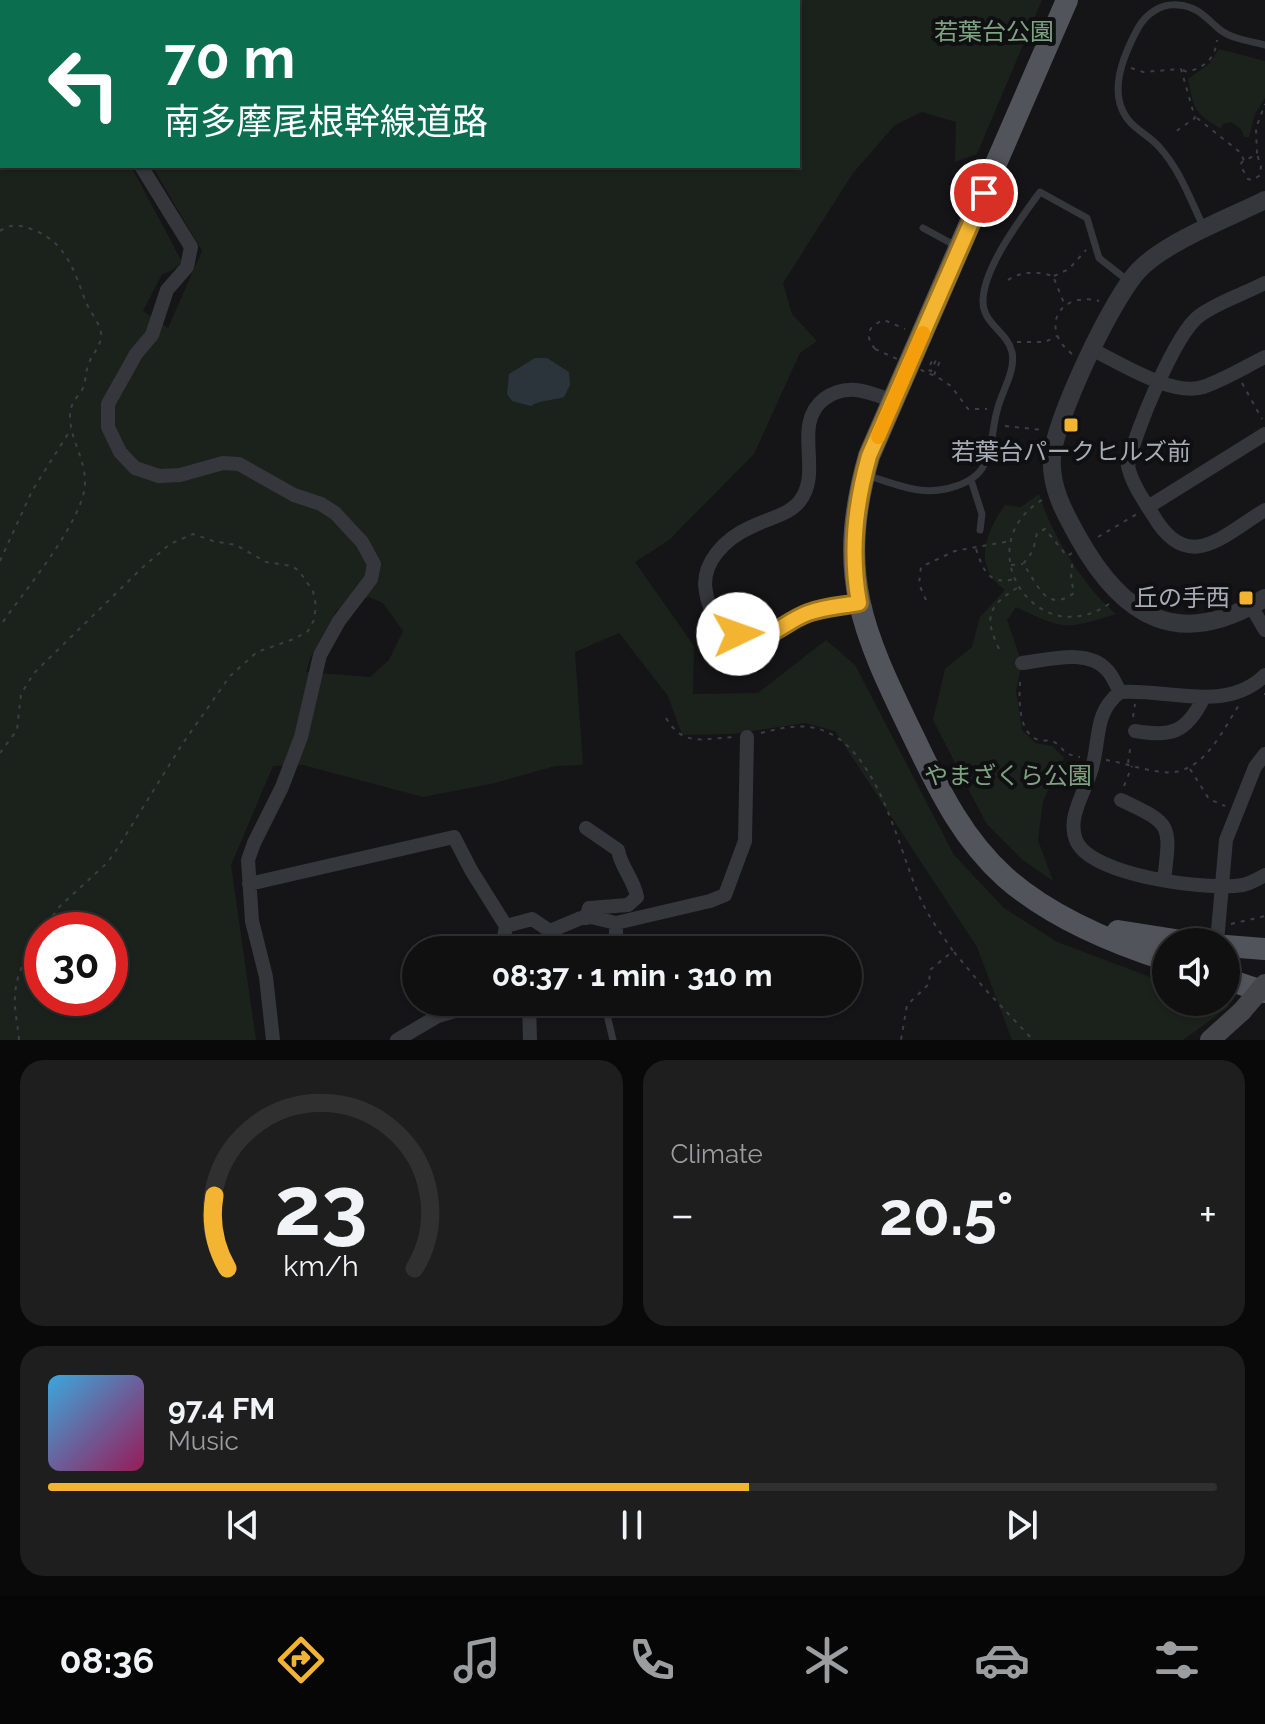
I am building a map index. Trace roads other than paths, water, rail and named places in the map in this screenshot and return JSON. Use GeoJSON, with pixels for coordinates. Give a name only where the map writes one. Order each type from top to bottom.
{"type":"FeatureCollection","features":[{"type":"Feature","properties":{"kind":"main road"},"geometry":{"type":"LineString","coordinates":[[1067,0],[893,401],[864,475],[853,555],[859,603],[874,656],[955,819],[980,852],[1006,878],[1036,900],[1118,943],[1152,955]]}},
{"type":"Feature","properties":{"kind":"main road"},"geometry":{"type":"LineString","coordinates":[[1063,915],[1120,932],[1152,937]]}},
{"type":"Feature","properties":{"kind":"main road"},"geometry":{"type":"LineString","coordinates":[[1240,943],[1265,949]]}},
{"type":"Feature","properties":{"kind":"main road"},"geometry":{"type":"LineString","coordinates":[[1240,984],[1265,992]]}},
{"type":"Feature","properties":{"kind":"main road"},"geometry":{"type":"LineString","coordinates":[[1210,1040],[1242,1011],[1265,984]]}},
{"type":"Feature","properties":{"kind":"street"},"geometry":{"type":"LineString","coordinates":[[142,168],[191,247],[187,267],[167,290],[152,335],[136,354],[108,404],[108,427],[120,452],[135,468],[159,476],[180,475],[223,463],[239,464],[294,495],[321,504],[335,513],[362,542],[374,564],[371,579],[339,621],[320,655],[301,737],[248,860],[255,938],[266,977],[273,1040]]}},
{"type":"Feature","properties":{"kind":"street"},"geometry":{"type":"LineString","coordinates":[[1265,200],[1162,251],[1139,269],[1084,354],[1052,458],[1058,498],[1083,547],[1100,573],[1124,600],[1163,620],[1182,623],[1213,622],[1258,602],[1265,630]]}},
{"type":"Feature","properties":{"kind":"street"},"geometry":{"type":"LineString","coordinates":[[1265,283],[1210,310],[1189,325],[1177,342],[1128,466],[1131,479],[1169,539],[1186,547],[1211,543],[1265,510]]}},
{"type":"Feature","properties":{"kind":"street"},"geometry":{"type":"LineString","coordinates":[[1084,354],[1185,389],[1194,389],[1265,357]]}},
{"type":"Feature","properties":{"kind":"street"},"geometry":{"type":"LineString","coordinates":[[859,603],[819,610],[797,618],[769,635],[753,638],[738,634],[715,616],[707,602],[704,586],[707,569],[715,555],[741,532],[792,508],[801,500],[809,478],[807,431],[818,405],[837,392],[851,388],[893,401]]}},
{"type":"Feature","properties":{"kind":"street"},"geometry":{"type":"LineString","coordinates":[[1148,507],[1265,434]]}},
{"type":"Feature","properties":{"kind":"street"},"geometry":{"type":"LineString","coordinates":[[1022,663],[1082,657],[1093,660],[1109,671],[1120,692]]}},
{"type":"Feature","properties":{"kind":"street"},"geometry":{"type":"LineString","coordinates":[[1265,675],[1255,685],[1241,691],[1203,699],[1138,691],[1120,692],[1099,718],[1090,776],[1075,814],[1075,839],[1080,849],[1093,859],[1127,873],[1222,885],[1243,885],[1265,875]]}},
{"type":"Feature","properties":{"kind":"street"},"geometry":{"type":"LineString","coordinates":[[1132,738],[1180,730],[1203,699]]}},
{"type":"Feature","properties":{"kind":"street"},"geometry":{"type":"LineString","coordinates":[[506,926],[532,919],[550,931],[570,921],[586,918],[616,923],[710,901],[728,891],[747,828],[747,737]]}},
{"type":"Feature","properties":{"kind":"street"},"geometry":{"type":"LineString","coordinates":[[1218,928],[1226,840],[1255,767],[1265,754]]}},
{"type":"Feature","properties":{"kind":"street"},"geometry":{"type":"LineString","coordinates":[[1121,800],[1159,818],[1166,828],[1168,839],[1164,880]]}},
{"type":"Feature","properties":{"kind":"street"},"geometry":{"type":"LineString","coordinates":[[586,828],[618,850],[620,862],[635,884],[637,897],[628,905],[589,908],[586,918]]}},
{"type":"Feature","properties":{"kind":"street"},"geometry":{"type":"LineString","coordinates":[[249,884],[454,837],[506,926],[504,936]]}},
{"type":"Feature","properties":{"kind":"street"},"geometry":{"type":"LineString","coordinates":[[616,923],[616,936]]}},
{"type":"Feature","properties":{"kind":"street"},"geometry":{"type":"LineString","coordinates":[[397,1040],[438,1016]]}},
{"type":"Feature","properties":{"kind":"street"},"geometry":{"type":"LineString","coordinates":[[529,1016],[530,1040]]}},
{"type":"Feature","properties":{"kind":"lane"},"geometry":{"type":"LineString","coordinates":[[1205,230],[1175,167],[1159,146],[1130,123],[1124,113],[1117,88],[1122,63],[1144,18],[1158,9],[1182,5],[1206,16],[1219,30],[1265,45]]}},
{"type":"Feature","properties":{"kind":"lane"},"geometry":{"type":"LineString","coordinates":[[864,475],[922,491],[971,480],[986,462],[997,408],[1012,364],[1010,345],[983,309],[984,292],[1009,233],[1040,192],[1087,218],[1093,229],[1099,258],[1129,282]]}},
{"type":"Feature","properties":{"kind":"lane"},"geometry":{"type":"LineString","coordinates":[[923,228],[960,248]]}},
{"type":"Feature","properties":{"kind":"lane"},"geometry":{"type":"LineString","coordinates":[[971,480],[982,514],[980,530]]}},
{"type":"Feature","properties":{"kind":"lane"},"geometry":{"type":"LineString","coordinates":[[607,1016],[613,1040]]}},
{"type":"Feature","properties":{"kind":"place","name":"若葉台パークヒルズ前"},"geometry":{"type":"Point","coordinates":[1071,425]}},
{"type":"Feature","properties":{"kind":"place","name":"丘の手西"},"geometry":{"type":"Point","coordinates":[1246,598]}},
{"type":"Feature","properties":{"kind":"park label","name":"若葉台公園"},"geometry":{"type":"Point","coordinates":[994,32]}},
{"type":"Feature","properties":{"kind":"park label","name":"やまざくら公園"},"geometry":{"type":"Point","coordinates":[1008,776]}}]}
